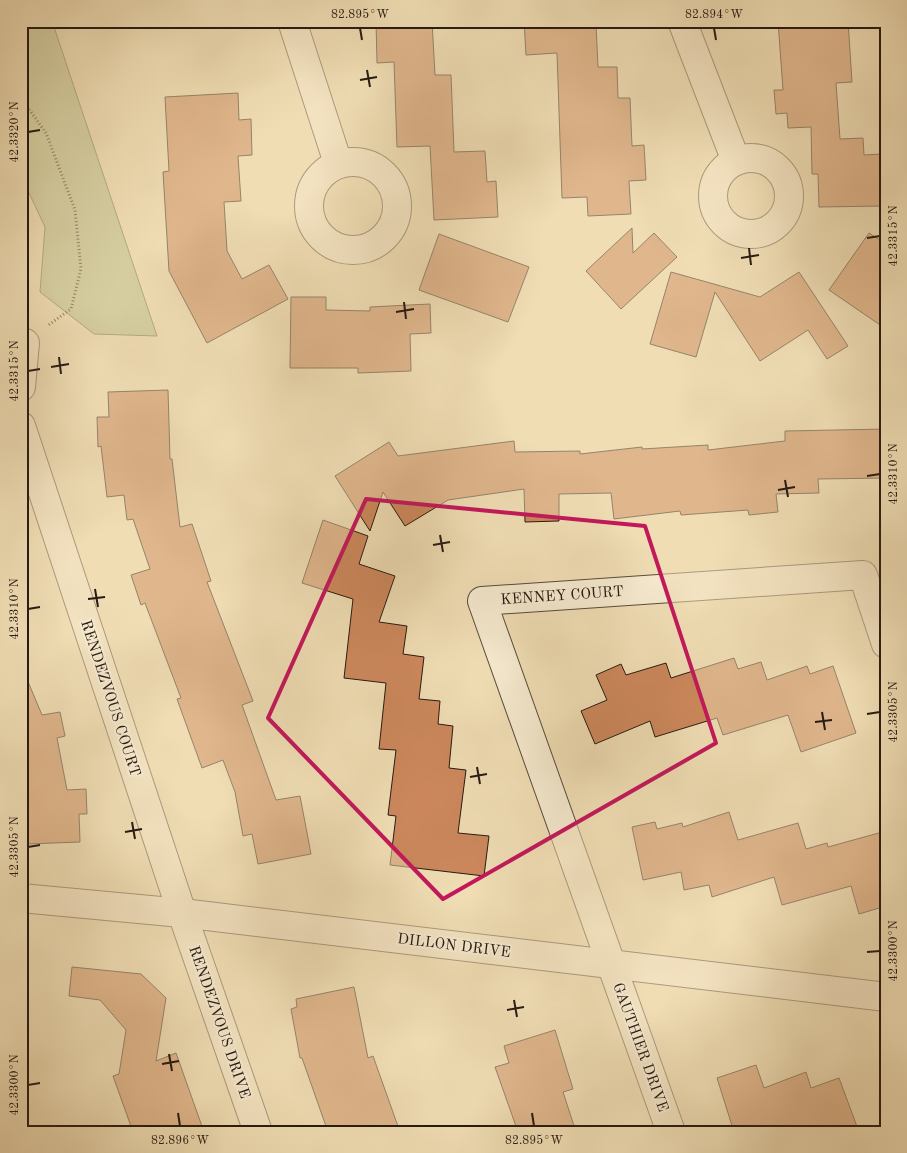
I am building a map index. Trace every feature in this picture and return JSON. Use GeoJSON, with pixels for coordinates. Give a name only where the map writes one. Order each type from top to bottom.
{"type":"FeatureCollection","features":[{"type":"Feature","properties":{"kind":"street"},"geometry":{"type":"LineString","coordinates":[[292,21],[338,163]]}},
{"type":"Feature","properties":{"kind":"street"},"geometry":{"type":"LineString","coordinates":[[682,21],[736,161]]}},
{"type":"Feature","properties":{"kind":"street"},"geometry":{"type":"LineString","coordinates":[[21,387],[25,343]]}},
{"type":"Feature","properties":{"kind":"street","name":"RENDEZVOUS COURT"},"geometry":{"type":"LineString","coordinates":[[21,426],[182,913]]}},
{"type":"Feature","properties":{"kind":"street","name":"KENNEY COURT"},"geometry":{"type":"LineString","coordinates":[[610,963],[482,601],[863,575],[886,644]]}},
{"type":"Feature","properties":{"kind":"street","name":"DILLON DRIVE"},"geometry":{"type":"LineString","coordinates":[[21,898],[182,913],[886,997]]}},
{"type":"Feature","properties":{"kind":"street","name":"RENDEZVOUS DRIVE"},"geometry":{"type":"LineString","coordinates":[[182,913],[258,1132]]}},
{"type":"Feature","properties":{"kind":"street","name":"GAUTHIER DRIVE"},"geometry":{"type":"LineString","coordinates":[[610,963],[671,1132]]}},
{"type":"Feature","properties":{"kind":"path"},"geometry":{"type":"LineString","coordinates":[[21,98],[46,133],[75,210],[80,269],[71,309],[25,343]]}},
{"type":"Feature","properties":{"kind":"highlighted area"},"geometry":{"type":"Polygon","coordinates":[[[366,499],[645,526],[716,743],[443,899],[268,718],[366,499]]]}},
{"type":"Feature","properties":{"kind":"green space"},"geometry":{"type":"Polygon","coordinates":[[[21,21],[52,21],[157,336],[94,334],[40,292],[45,227],[21,176],[21,21]]]}},
{"type":"Feature","properties":{"kind":"building"},"geometry":{"type":"Polygon","coordinates":[[[376,21],[432,21],[435,75],[451,75],[454,152],[485,151],[487,182],[496,181],[498,217],[434,220],[430,146],[397,147],[394,62],[377,63],[376,21]]]}},
{"type":"Feature","properties":{"kind":"building"},"geometry":{"type":"Polygon","coordinates":[[[524,21],[570,21],[571,25],[596,24],[598,67],[617,67],[618,98],[630,98],[632,146],[644,145],[646,180],[629,181],[631,214],[588,216],[587,197],[562,198],[557,53],[526,55],[524,21]]]}},
{"type":"Feature","properties":{"kind":"building"},"geometry":{"type":"Polygon","coordinates":[[[778,21],[848,21],[852,82],[836,83],[840,139],[863,138],[864,155],[882,154],[883,206],[819,207],[818,174],[812,174],[811,127],[788,128],[787,113],[776,114],[774,90],[783,90],[778,21]]]}},
{"type":"Feature","properties":{"kind":"building"},"geometry":{"type":"Polygon","coordinates":[[[238,93],[239,120],[251,119],[252,155],[238,156],[241,201],[224,202],[227,251],[242,279],[269,265],[288,299],[207,343],[169,271],[163,172],[169,171],[165,97],[238,93]]]}},
{"type":"Feature","properties":{"kind":"building"},"geometry":{"type":"Polygon","coordinates":[[[632,228],[633,253],[654,233],[677,257],[621,309],[586,271],[632,228]]]}},
{"type":"Feature","properties":{"kind":"building"},"geometry":{"type":"Polygon","coordinates":[[[869,233],[886,244],[886,329],[829,290],[869,233]]]}},
{"type":"Feature","properties":{"kind":"building"},"geometry":{"type":"Polygon","coordinates":[[[439,234],[529,267],[508,322],[419,290],[439,234]]]}},
{"type":"Feature","properties":{"kind":"building"},"geometry":{"type":"Polygon","coordinates":[[[671,272],[760,297],[799,272],[848,346],[827,359],[808,330],[760,361],[715,292],[696,357],[650,344],[671,272]]]}},
{"type":"Feature","properties":{"kind":"building"},"geometry":{"type":"Polygon","coordinates":[[[291,297],[326,297],[326,310],[370,311],[370,307],[430,304],[431,333],[410,334],[411,371],[358,373],[358,368],[290,368],[291,297]]]}},
{"type":"Feature","properties":{"kind":"building"},"geometry":{"type":"Polygon","coordinates":[[[168,390],[170,459],[172,459],[180,527],[192,524],[211,581],[207,582],[253,701],[242,705],[276,800],[300,796],[311,854],[258,864],[252,834],[243,836],[235,792],[223,760],[202,768],[177,699],[181,698],[145,603],[141,605],[131,575],[150,569],[133,519],[127,520],[124,495],[107,497],[101,446],[98,447],[97,417],[109,417],[108,392],[168,390]]]}},
{"type":"Feature","properties":{"kind":"building"},"geometry":{"type":"Polygon","coordinates":[[[886,429],[886,478],[818,479],[819,493],[776,494],[778,512],[749,515],[748,510],[681,515],[680,511],[614,519],[611,493],[559,494],[559,521],[525,522],[524,489],[448,500],[405,526],[383,492],[370,531],[335,476],[389,442],[398,456],[514,441],[515,452],[580,451],[580,454],[642,447],[642,449],[708,445],[708,450],[785,441],[785,431],[886,429]]]}},
{"type":"Feature","properties":{"kind":"building"},"geometry":{"type":"Polygon","coordinates":[[[323,520],[368,536],[359,564],[395,576],[379,622],[407,626],[403,654],[424,657],[419,699],[440,701],[438,724],[453,726],[449,768],[466,770],[458,833],[489,836],[484,876],[390,865],[396,816],[388,815],[396,750],[379,749],[386,683],[344,678],[353,599],[302,583],[323,520]]]}},
{"type":"Feature","properties":{"kind":"building"},"geometry":{"type":"Polygon","coordinates":[[[734,658],[738,669],[761,662],[767,680],[807,666],[810,674],[833,666],[856,733],[801,752],[788,715],[723,735],[717,718],[655,737],[650,721],[595,744],[581,711],[607,700],[596,675],[621,664],[626,675],[666,663],[671,678],[734,658]]]}},
{"type":"Feature","properties":{"kind":"building"},"geometry":{"type":"Polygon","coordinates":[[[21,665],[42,715],[60,712],[65,736],[57,738],[67,790],[86,789],[87,814],[79,814],[80,842],[27,844],[26,812],[21,812],[21,665]]]}},
{"type":"Feature","properties":{"kind":"building"},"geometry":{"type":"Polygon","coordinates":[[[729,812],[738,840],[798,823],[806,849],[827,843],[828,847],[886,831],[886,906],[859,914],[851,886],[782,905],[774,877],[712,897],[709,885],[684,890],[681,872],[643,880],[632,827],[655,822],[657,829],[682,823],[683,827],[729,812]]]}},
{"type":"Feature","properties":{"kind":"building"},"geometry":{"type":"Polygon","coordinates":[[[72,967],[141,974],[166,998],[156,1061],[176,1053],[204,1132],[133,1132],[113,1076],[119,1074],[126,1030],[100,1000],[69,996],[72,967]]]}},
{"type":"Feature","properties":{"kind":"building"},"geometry":{"type":"Polygon","coordinates":[[[354,987],[368,1058],[373,1056],[400,1132],[328,1132],[302,1058],[300,1058],[291,1009],[297,1007],[296,999],[354,987]]]}},
{"type":"Feature","properties":{"kind":"building"},"geometry":{"type":"Polygon","coordinates":[[[555,1030],[573,1089],[563,1092],[576,1132],[518,1132],[495,1067],[509,1063],[504,1046],[555,1030]]]}},
{"type":"Feature","properties":{"kind":"building"},"geometry":{"type":"Polygon","coordinates":[[[756,1065],[764,1088],[806,1072],[811,1088],[839,1078],[859,1132],[734,1132],[717,1078],[756,1065]]]}}]}
